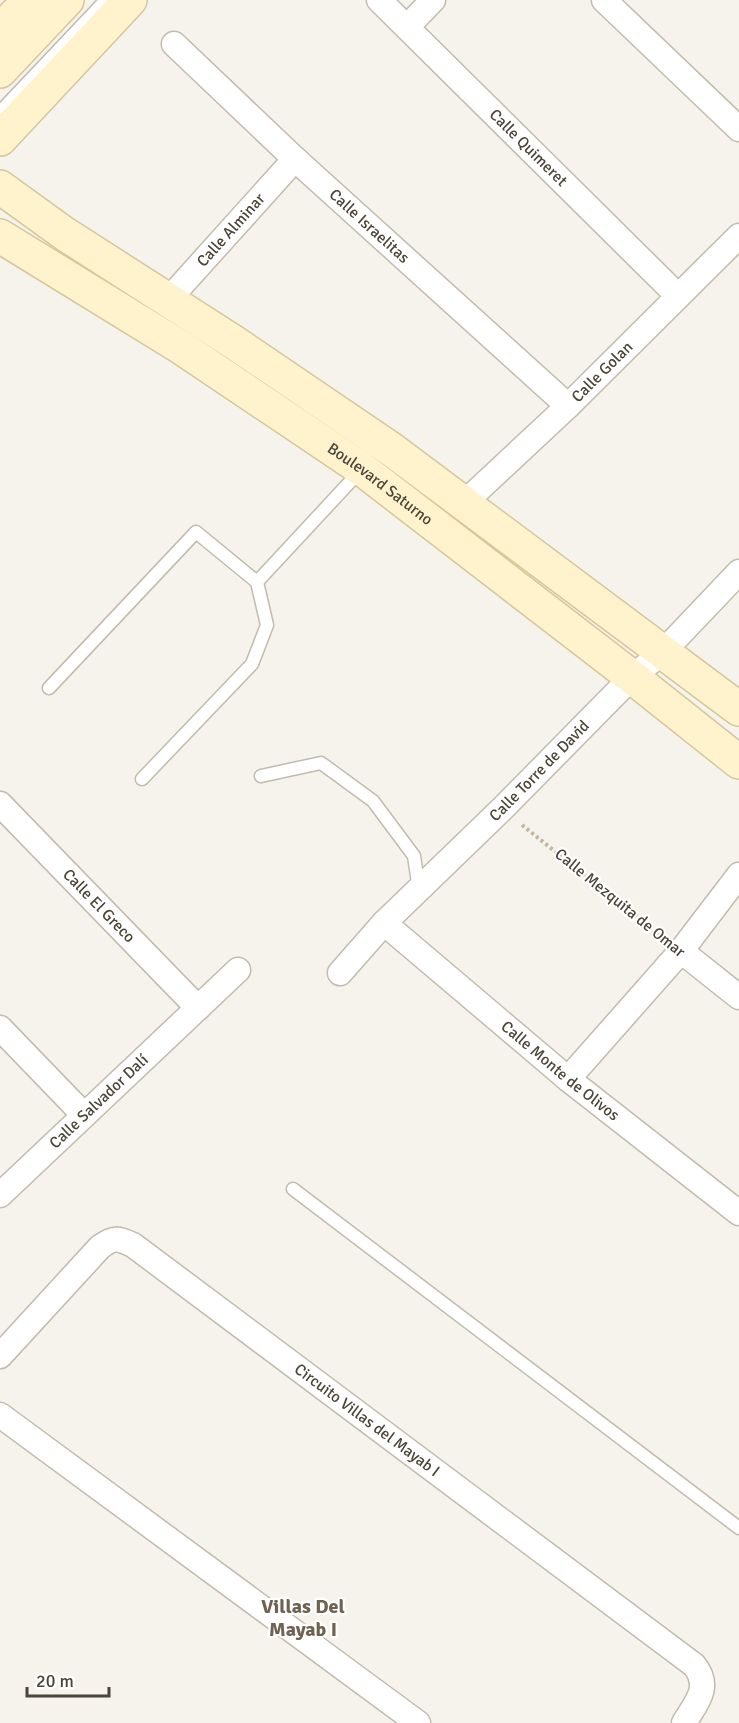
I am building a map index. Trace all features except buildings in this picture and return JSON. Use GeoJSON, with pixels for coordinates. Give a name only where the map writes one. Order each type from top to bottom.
{"type":"FeatureCollection","features":[{"type":"Feature","properties":{"kind":"street"},"geometry":{"type":"LineString","coordinates":[[0,30],[30,0]]}},
{"type":"Feature","properties":{"kind":"street"},"geometry":{"type":"LineString","coordinates":[[0,71],[67,0]]}},
{"type":"Feature","properties":{"kind":"street"},"geometry":{"type":"LineString","coordinates":[[0,139],[130,0]]}},
{"type":"Feature","properties":{"kind":"street","name":"Calle Quimeret"},"geometry":{"type":"LineString","coordinates":[[379,0],[678,296]]}},
{"type":"Feature","properties":{"kind":"street"},"geometry":{"type":"LineString","coordinates":[[407,27],[434,0]]}},
{"type":"Feature","properties":{"kind":"street"},"geometry":{"type":"LineString","coordinates":[[604,0],[739,129]]}},
{"type":"Feature","properties":{"kind":"street","name":"Calle Israelitas"},"geometry":{"type":"LineString","coordinates":[[174,44],[295,159],[568,406]]}},
{"type":"Feature","properties":{"kind":"street","name":"Calle Alminar"},"geometry":{"type":"LineString","coordinates":[[168,300],[295,159]]}},
{"type":"Feature","properties":{"kind":"street","name":"Boulevard Saturno"},"geometry":{"type":"LineString","coordinates":[[0,187],[65,234],[391,449],[739,709]]}},
{"type":"Feature","properties":{"kind":"street","name":"Boulevard Saturno"},"geometry":{"type":"LineString","coordinates":[[0,236],[182,348],[362,469],[739,762]]}},
{"type":"Feature","properties":{"kind":"street","name":"Calle Golan"},"geometry":{"type":"LineString","coordinates":[[464,504],[568,406],[739,236]]}},
{"type":"Feature","properties":{"kind":"street","name":"Calle Torre de David"},"geometry":{"type":"LineString","coordinates":[[340,973],[384,923],[502,809],[632,677],[663,652],[739,572]]}},
{"type":"Feature","properties":{"kind":"street","name":"Calle El Greco"},"geometry":{"type":"LineString","coordinates":[[0,804],[198,1008]]}},
{"type":"Feature","properties":{"kind":"street"},"geometry":{"type":"LineString","coordinates":[[568,1080],[681,951],[739,875]]}},
{"type":"Feature","properties":{"kind":"street","name":"Calle Monte de Olivos"},"geometry":{"type":"LineString","coordinates":[[384,923],[568,1080],[739,1213]]}},
{"type":"Feature","properties":{"kind":"street","name":"Calle Mezquita de Omar"},"geometry":{"type":"LineString","coordinates":[[681,951],[739,997]]}},
{"type":"Feature","properties":{"kind":"street","name":"Calle Salvador Dalí"},"geometry":{"type":"LineString","coordinates":[[0,1196],[238,970]]}},
{"type":"Feature","properties":{"kind":"street"},"geometry":{"type":"LineString","coordinates":[[0,1028],[84,1114]]}},
{"type":"Feature","properties":{"kind":"street","name":"Circuito Villas del Mayab I"},"geometry":{"type":"LineString","coordinates":[[0,1356],[100,1247],[112,1239],[134,1245],[694,1665],[703,1681],[701,1695],[684,1723]]}},
{"type":"Feature","properties":{"kind":"street"},"geometry":{"type":"LineString","coordinates":[[0,1415],[418,1723]]}},
{"type":"Feature","properties":{"kind":"lane"},"geometry":{"type":"LineString","coordinates":[[0,56],[53,0]]}},
{"type":"Feature","properties":{"kind":"lane"},"geometry":{"type":"LineString","coordinates":[[0,112],[106,0]]}},
{"type":"Feature","properties":{"kind":"lane"},"geometry":{"type":"LineString","coordinates":[[257,582],[362,469]]}},
{"type":"Feature","properties":{"kind":"lane"},"geometry":{"type":"LineString","coordinates":[[49,688],[196,532],[257,582],[267,625],[252,664],[142,779]]}},
{"type":"Feature","properties":{"kind":"lane"},"geometry":{"type":"LineString","coordinates":[[261,776],[321,763],[373,801],[414,856],[419,889]]}},
{"type":"Feature","properties":{"kind":"lane"},"geometry":{"type":"LineString","coordinates":[[293,1189],[739,1528]]}},
{"type":"Feature","properties":{"kind":"path","name":"Calle Mezquita de Omar"},"geometry":{"type":"LineString","coordinates":[[502,809],[681,951]]}},
{"type":"Feature","properties":{"kind":"district","name":"Villas Del Mayab I"},"geometry":{"type":"Point","coordinates":[303,1618]}}]}
